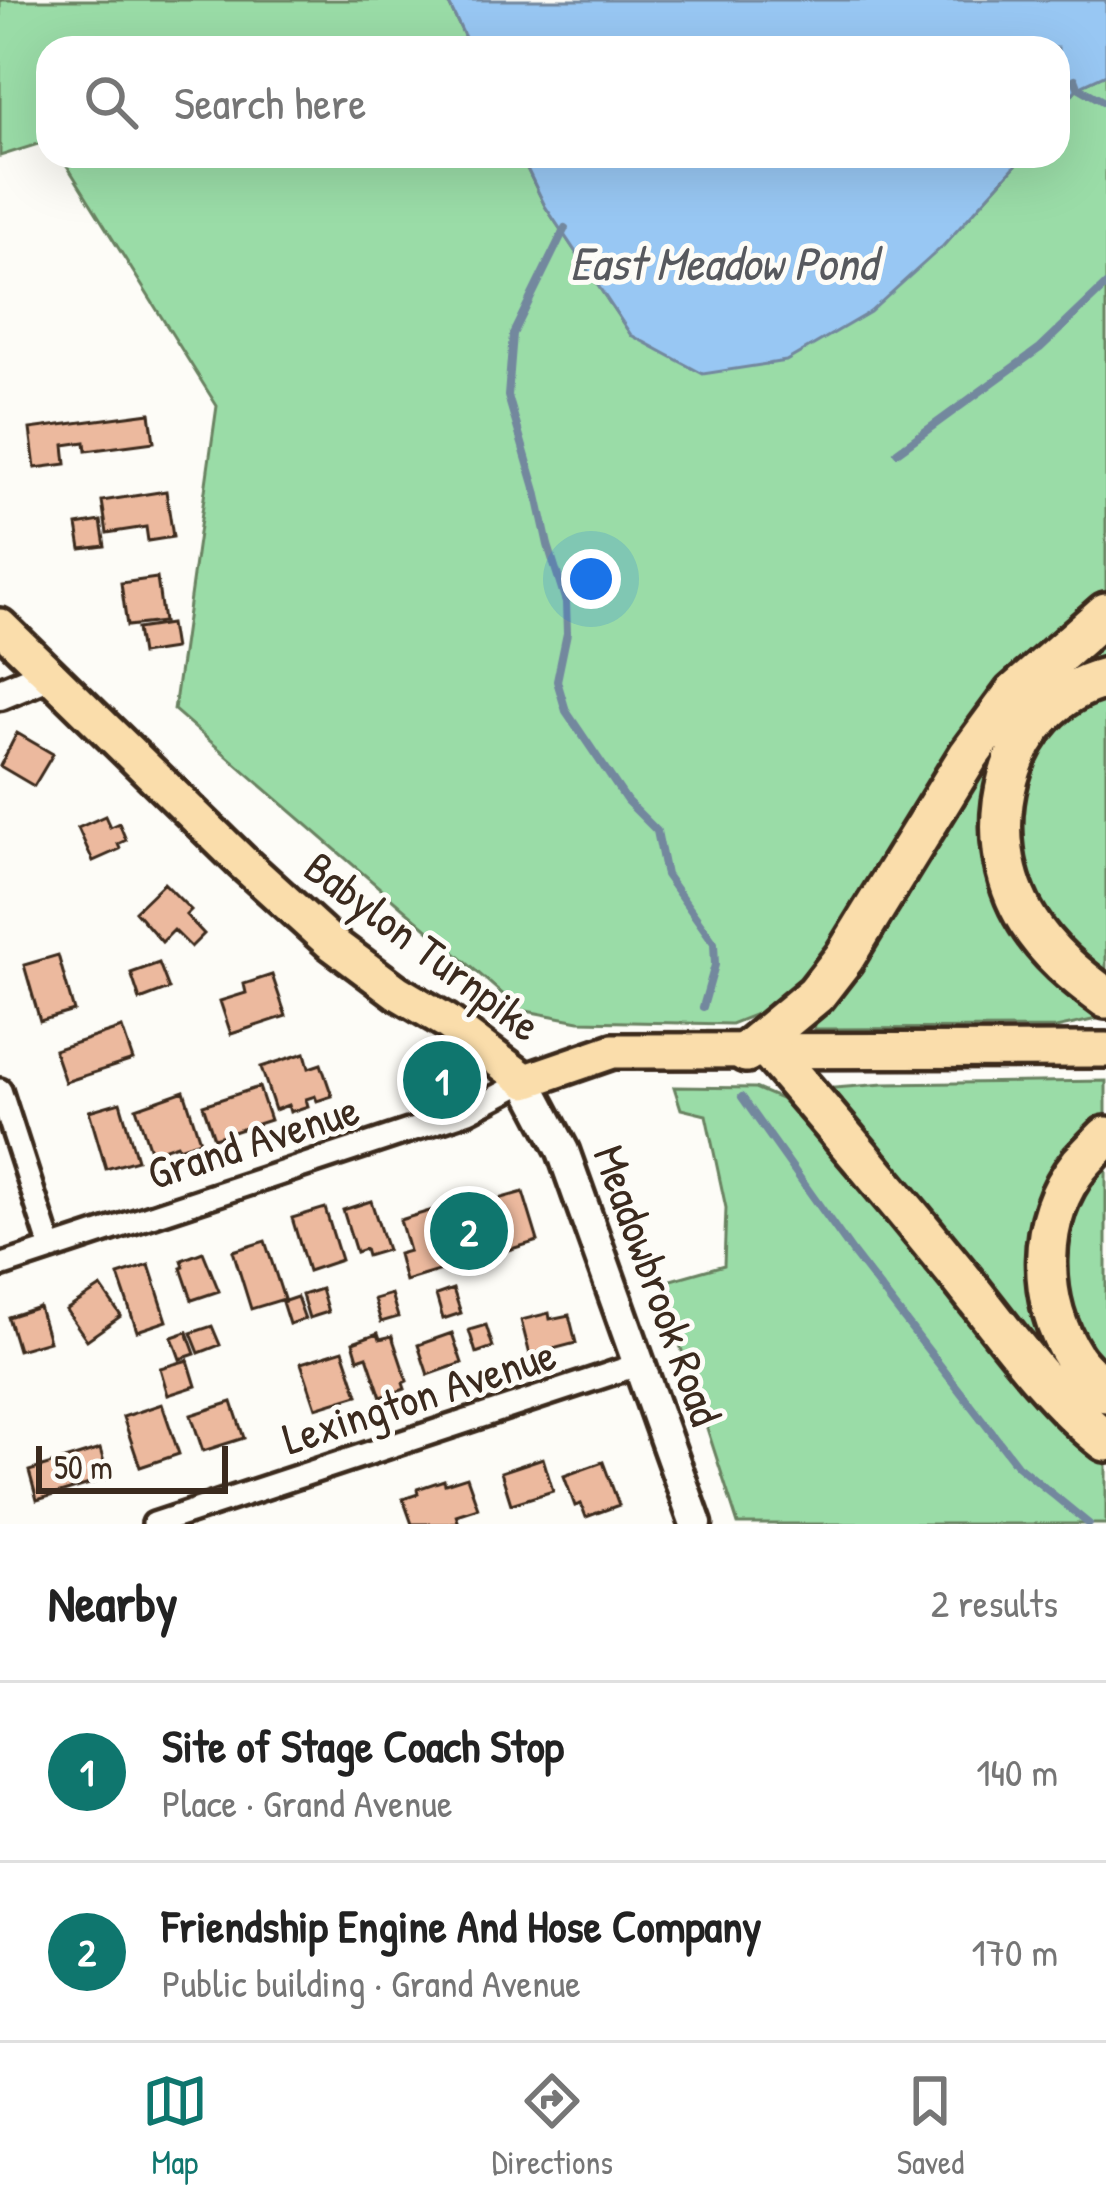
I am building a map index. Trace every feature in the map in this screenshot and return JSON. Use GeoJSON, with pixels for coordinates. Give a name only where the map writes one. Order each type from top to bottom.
{"type":"FeatureCollection","features":[{"type":"Feature","properties":{"kind":"highway"},"geometry":{"type":"LineString","coordinates":[[1106,613],[1014,694],[969,755],[844,958],[759,1052],[871,1167],[1024,1357],[1106,1442]]}},
{"type":"Feature","properties":{"kind":"highway"},"geometry":{"type":"LineString","coordinates":[[1106,678],[1084,683],[1028,733],[1007,775],[999,827],[1008,880],[1025,918],[1072,973],[1106,998]]}},
{"type":"Feature","properties":{"kind":"highway"},"geometry":{"type":"LineString","coordinates":[[1106,1137],[1078,1166],[1063,1193],[1049,1231],[1046,1283],[1055,1320],[1075,1360],[1106,1392]]}},
{"type":"Feature","properties":{"kind":"main road","name":"Babylon Turnpike"},"geometry":{"type":"LineString","coordinates":[[0,626],[330,942],[526,1081],[613,1051],[1106,1049]]}},
{"type":"Feature","properties":{"kind":"street"},"geometry":{"type":"LineString","coordinates":[[0,694],[48,674]]}},
{"type":"Feature","properties":{"kind":"street","name":"Grand Avenue"},"geometry":{"type":"LineString","coordinates":[[0,1266],[469,1111],[526,1081]]}},
{"type":"Feature","properties":{"kind":"street","name":"Meadowbrook Road"},"geometry":{"type":"LineString","coordinates":[[526,1081],[563,1151],[696,1524]]}},
{"type":"Feature","properties":{"kind":"street"},"geometry":{"type":"LineString","coordinates":[[0,1090],[52,1248]]}},
{"type":"Feature","properties":{"kind":"street","name":"Lexington Avenue"},"geometry":{"type":"LineString","coordinates":[[154,1524],[640,1364]]}},
{"type":"Feature","properties":{"kind":"green space"},"geometry":{"type":"Polygon","coordinates":[[[0,0],[447,0],[464,36],[36,36],[36,145],[0,156],[0,0]]]}},
{"type":"Feature","properties":{"kind":"green space"},"geometry":{"type":"Polygon","coordinates":[[[1106,74],[1106,593],[794,999],[731,1024],[579,1021],[521,1010],[174,710],[217,406],[68,168],[527,168],[545,206],[631,335],[943,246],[1013,168],[1070,168],[1070,97],[1078,87],[1106,74]]]}},
{"type":"Feature","properties":{"kind":"green space"},"geometry":{"type":"Polygon","coordinates":[[[1106,633],[1106,663],[985,820],[1106,1017],[1056,1028],[814,1029],[820,1006],[1009,723],[1106,633]]]}},
{"type":"Feature","properties":{"kind":"green space"},"geometry":{"type":"Polygon","coordinates":[[[1106,689],[1106,988],[1056,940],[1019,871],[1018,783],[1060,719],[1106,689]]]}},
{"type":"Feature","properties":{"kind":"green space"},"geometry":{"type":"Polygon","coordinates":[[[1106,1081],[1106,1127],[1041,1222],[1106,1407],[1106,1425],[822,1089],[1106,1081]]]}},
{"type":"Feature","properties":{"kind":"green space"},"geometry":{"type":"Polygon","coordinates":[[[674,1087],[755,1088],[781,1099],[802,1119],[810,1113],[1078,1443],[1106,1464],[1106,1524],[738,1524],[660,1283],[724,1265],[726,1208],[706,1115],[681,1109],[674,1087]]]}},
{"type":"Feature","properties":{"kind":"green space"},"geometry":{"type":"Polygon","coordinates":[[[1106,1156],[1106,1371],[1078,1339],[1057,1264],[1076,1196],[1106,1156]]]}},
{"type":"Feature","properties":{"kind":"water"},"geometry":{"type":"Polygon","coordinates":[[[447,0],[1106,0],[1106,74],[1078,87],[1070,97],[1070,36],[464,36],[447,0]]]}},
{"type":"Feature","properties":{"kind":"water","name":"East Meadow Pond"},"geometry":{"type":"Polygon","coordinates":[[[527,168],[1013,168],[943,246],[870,312],[786,361],[703,374],[631,335],[545,206],[527,168]]]}},
{"type":"Feature","properties":{"kind":"building"},"geometry":{"type":"Polygon","coordinates":[[[150,413],[154,442],[86,451],[85,442],[64,445],[66,464],[35,468],[30,429],[150,413]]]}},
{"type":"Feature","properties":{"kind":"building"},"geometry":{"type":"Polygon","coordinates":[[[166,491],[173,537],[148,541],[146,527],[107,533],[102,501],[166,491]]]}},
{"type":"Feature","properties":{"kind":"building"},"geometry":{"type":"Polygon","coordinates":[[[101,521],[105,546],[81,549],[77,525],[101,521]]]}},
{"type":"Feature","properties":{"kind":"building"},"geometry":{"type":"Polygon","coordinates":[[[157,578],[163,622],[127,626],[121,583],[157,578]]]}},
{"type":"Feature","properties":{"kind":"building"},"geometry":{"type":"Polygon","coordinates":[[[170,624],[174,649],[141,654],[137,629],[170,624]]]}},
{"type":"Feature","properties":{"kind":"building"},"geometry":{"type":"Polygon","coordinates":[[[17,733],[53,754],[34,786],[0,766],[17,733]]]}},
{"type":"Feature","properties":{"kind":"building"},"geometry":{"type":"Polygon","coordinates":[[[105,816],[110,827],[119,823],[126,840],[118,844],[120,849],[93,861],[78,828],[105,816]]]}},
{"type":"Feature","properties":{"kind":"building"},"geometry":{"type":"Polygon","coordinates":[[[164,883],[191,910],[186,915],[204,934],[191,947],[174,930],[162,942],[135,911],[164,883]]]}},
{"type":"Feature","properties":{"kind":"building"},"geometry":{"type":"Polygon","coordinates":[[[58,955],[74,1011],[40,1021],[24,965],[58,955]]]}},
{"type":"Feature","properties":{"kind":"building"},"geometry":{"type":"Polygon","coordinates":[[[159,963],[169,989],[140,1000],[131,973],[159,963]]]}},
{"type":"Feature","properties":{"kind":"building"},"geometry":{"type":"Polygon","coordinates":[[[272,975],[286,1016],[231,1034],[220,1001],[246,993],[244,984],[272,975]]]}},
{"type":"Feature","properties":{"kind":"building"},"geometry":{"type":"Polygon","coordinates":[[[122,1028],[133,1060],[65,1082],[54,1050],[122,1028]]]}},
{"type":"Feature","properties":{"kind":"building"},"geometry":{"type":"Polygon","coordinates":[[[305,1053],[309,1068],[321,1064],[332,1096],[306,1099],[308,1106],[290,1112],[288,1105],[275,1110],[261,1067],[305,1053]]]}},
{"type":"Feature","properties":{"kind":"building"},"geometry":{"type":"Polygon","coordinates":[[[259,1087],[270,1120],[214,1138],[203,1105],[259,1087]]]}},
{"type":"Feature","properties":{"kind":"building"},"geometry":{"type":"Polygon","coordinates":[[[184,1091],[200,1141],[151,1153],[136,1108],[184,1091]]]}},
{"type":"Feature","properties":{"kind":"building"},"geometry":{"type":"Polygon","coordinates":[[[120,1102],[137,1160],[106,1169],[89,1111],[120,1102]]]}},
{"type":"Feature","properties":{"kind":"building"},"geometry":{"type":"Polygon","coordinates":[[[523,1192],[538,1241],[405,1281],[398,1254],[409,1251],[400,1220],[482,1195],[484,1203],[523,1192]]]}},
{"type":"Feature","properties":{"kind":"building"},"geometry":{"type":"Polygon","coordinates":[[[371,1201],[387,1250],[367,1256],[365,1249],[356,1252],[343,1210],[371,1201]]]}},
{"type":"Feature","properties":{"kind":"building"},"geometry":{"type":"Polygon","coordinates":[[[325,1208],[341,1260],[308,1271],[292,1218],[325,1208]]]}},
{"type":"Feature","properties":{"kind":"building"},"geometry":{"type":"Polygon","coordinates":[[[265,1241],[284,1299],[251,1309],[233,1251],[265,1241]]]}},
{"type":"Feature","properties":{"kind":"building"},"geometry":{"type":"Polygon","coordinates":[[[203,1252],[219,1291],[192,1300],[182,1260],[203,1252]]]}},
{"type":"Feature","properties":{"kind":"building"},"geometry":{"type":"Polygon","coordinates":[[[149,1265],[167,1321],[137,1331],[118,1275],[149,1265]]]}},
{"type":"Feature","properties":{"kind":"building"},"geometry":{"type":"Polygon","coordinates":[[[101,1287],[121,1316],[87,1340],[66,1310],[101,1287]]]}},
{"type":"Feature","properties":{"kind":"building"},"geometry":{"type":"Polygon","coordinates":[[[321,1289],[328,1312],[309,1318],[302,1295],[321,1289]]]}},
{"type":"Feature","properties":{"kind":"building"},"geometry":{"type":"Polygon","coordinates":[[[453,1289],[461,1313],[443,1319],[436,1295],[453,1289]]]}},
{"type":"Feature","properties":{"kind":"building"},"geometry":{"type":"Polygon","coordinates":[[[391,1294],[398,1317],[381,1322],[374,1299],[391,1294]]]}},
{"type":"Feature","properties":{"kind":"building"},"geometry":{"type":"Polygon","coordinates":[[[297,1297],[305,1319],[289,1324],[282,1302],[297,1297]]]}},
{"type":"Feature","properties":{"kind":"building"},"geometry":{"type":"Polygon","coordinates":[[[39,1307],[49,1341],[18,1350],[8,1317],[39,1307]]]}},
{"type":"Feature","properties":{"kind":"building"},"geometry":{"type":"Polygon","coordinates":[[[549,1313],[550,1319],[569,1315],[576,1343],[530,1355],[521,1320],[549,1313]]]}},
{"type":"Feature","properties":{"kind":"building"},"geometry":{"type":"Polygon","coordinates":[[[486,1325],[493,1347],[476,1353],[469,1330],[486,1325]]]}},
{"type":"Feature","properties":{"kind":"building"},"geometry":{"type":"Polygon","coordinates":[[[212,1326],[220,1345],[199,1353],[191,1333],[212,1326]]]}},
{"type":"Feature","properties":{"kind":"building"},"geometry":{"type":"Polygon","coordinates":[[[187,1332],[195,1354],[180,1359],[172,1337],[187,1332]]]}},
{"type":"Feature","properties":{"kind":"building"},"geometry":{"type":"Polygon","coordinates":[[[378,1333],[380,1339],[392,1336],[407,1381],[405,1389],[381,1397],[367,1356],[358,1359],[353,1342],[378,1333]]]}},
{"type":"Feature","properties":{"kind":"building"},"geometry":{"type":"Polygon","coordinates":[[[452,1333],[462,1363],[428,1375],[418,1345],[452,1333]]]}},
{"type":"Feature","properties":{"kind":"building"},"geometry":{"type":"Polygon","coordinates":[[[343,1350],[358,1395],[316,1408],[301,1363],[343,1350]]]}},
{"type":"Feature","properties":{"kind":"building"},"geometry":{"type":"Polygon","coordinates":[[[188,1360],[196,1386],[168,1395],[160,1368],[188,1360]]]}},
{"type":"Feature","properties":{"kind":"building"},"geometry":{"type":"Polygon","coordinates":[[[232,1402],[244,1438],[203,1451],[191,1415],[232,1402]]]}},
{"type":"Feature","properties":{"kind":"building"},"geometry":{"type":"Polygon","coordinates":[[[162,1404],[179,1454],[140,1467],[123,1417],[162,1404]]]}},
{"type":"Feature","properties":{"kind":"building"},"geometry":{"type":"Polygon","coordinates":[[[100,1449],[109,1478],[37,1500],[29,1471],[100,1449]]]}},
{"type":"Feature","properties":{"kind":"building"},"geometry":{"type":"Polygon","coordinates":[[[543,1458],[553,1491],[511,1504],[501,1472],[543,1458]]]}},
{"type":"Feature","properties":{"kind":"building"},"geometry":{"type":"Polygon","coordinates":[[[603,1462],[619,1505],[586,1517],[581,1504],[575,1506],[564,1476],[603,1462]]]}},
{"type":"Feature","properties":{"kind":"building"},"geometry":{"type":"Polygon","coordinates":[[[467,1477],[478,1508],[456,1515],[458,1521],[450,1524],[412,1524],[403,1499],[418,1494],[417,1489],[467,1477]]]}},
{"type":"Feature","properties":{"kind":"waterway"},"geometry":{"type":"LineString","coordinates":[[1075,79],[1078,87],[1106,103]]}},
{"type":"Feature","properties":{"kind":"waterway"},"geometry":{"type":"LineString","coordinates":[[565,228],[513,334],[508,396],[566,602],[567,633],[557,681],[566,711],[627,801],[657,831],[666,875],[714,943],[715,965],[703,1007]]}},
{"type":"Feature","properties":{"kind":"waterway"},"geometry":{"type":"LineString","coordinates":[[897,452],[1040,348],[1106,285]]}},
{"type":"Feature","properties":{"kind":"waterway"},"geometry":{"type":"LineString","coordinates":[[742,1097],[854,1254],[1017,1465],[1089,1524]]}},
{"type":"Feature","properties":{"kind":"place","name":"Site of Stage Coach Stop"},"geometry":{"type":"Point","coordinates":[442,1080]}},
{"type":"Feature","properties":{"kind":"place","name":"Friendship Engine And Hose Company"},"geometry":{"type":"Point","coordinates":[469,1231]}}]}
